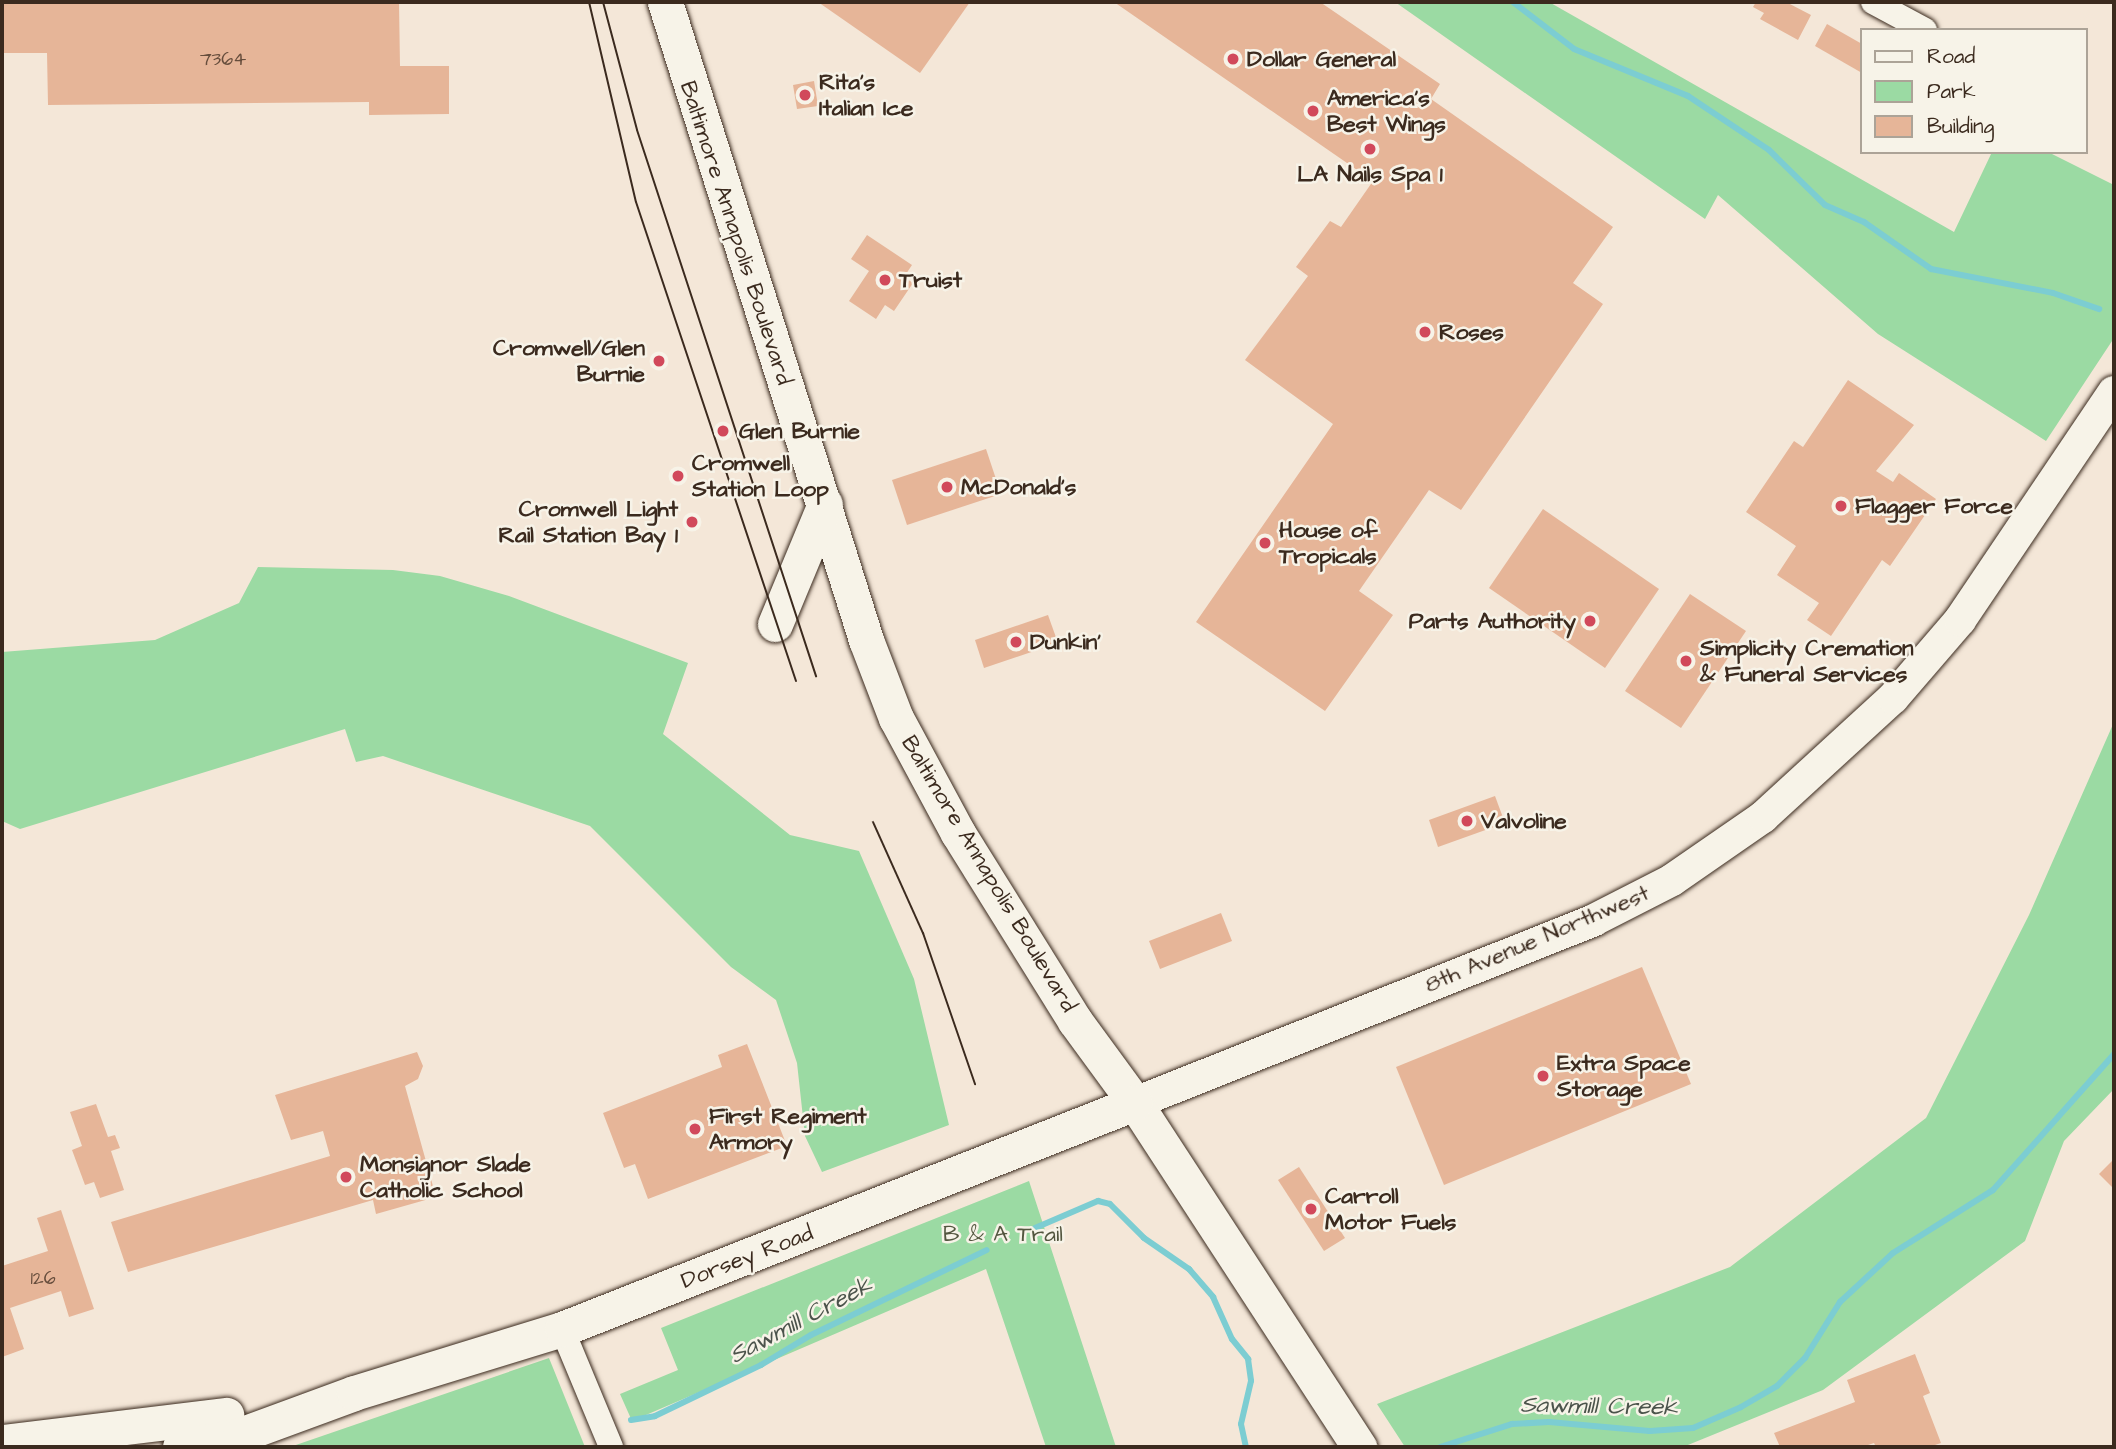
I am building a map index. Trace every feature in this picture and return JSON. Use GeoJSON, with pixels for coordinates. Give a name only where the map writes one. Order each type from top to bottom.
{"type":"FeatureCollection","features":[{"type":"Feature","properties":{"kind":"main road","name":"Baltimore Annapolis Boulevard"},"geometry":{"type":"LineString","coordinates":[[664,2],[866,640],[897,718],[958,833],[1075,1021],[1135,1103],[1359,1447]]}},
{"type":"Feature","properties":{"kind":"main road"},"geometry":{"type":"LineString","coordinates":[[775,624],[825,505]]}},
{"type":"Feature","properties":{"kind":"main road","name":"Dorsey Road"},"geometry":{"type":"LineString","coordinates":[[180,1447],[240,1435],[354,1393],[562,1329],[1135,1103]]}},
{"type":"Feature","properties":{"kind":"main road","name":"Dorsey Road"},"geometry":{"type":"LineString","coordinates":[[2,1442],[177,1423],[354,1393]]}},
{"type":"Feature","properties":{"kind":"street"},"geometry":{"type":"LineString","coordinates":[[1873,2],[1921,28]]}},
{"type":"Feature","properties":{"kind":"street","name":"8th Avenue Northwest"},"geometry":{"type":"LineString","coordinates":[[1135,1103],[1594,920],[1672,880],[1763,817],[1893,698],[1960,620],[2114,392]]}},
{"type":"Feature","properties":{"kind":"street"},"geometry":{"type":"LineString","coordinates":[[562,1329],[611,1447]]}},
{"type":"Feature","properties":{"kind":"green space"},"geometry":{"type":"Polygon","coordinates":[[[1395,2],[1549,2],[1954,232],[1991,154],[2052,154],[2114,185],[2114,338],[2046,441],[1878,334],[1718,195],[1705,219],[1395,2]]]}},
{"type":"Feature","properties":{"kind":"green space"},"geometry":{"type":"Polygon","coordinates":[[[258,567],[393,570],[440,576],[509,596],[688,663],[663,734],[790,835],[859,851],[914,979],[949,1125],[822,1172],[805,1136],[797,1063],[776,1000],[731,967],[590,826],[383,756],[356,762],[345,729],[20,829],[2,821],[2,652],[155,640],[239,603],[258,567]]]}},
{"type":"Feature","properties":{"kind":"green space"},"geometry":{"type":"Polygon","coordinates":[[[2114,722],[2114,1089],[2064,1141],[2025,1241],[1823,1390],[1683,1447],[1405,1447],[1377,1404],[1730,1267],[1926,1118],[2029,915],[2114,722]]]}},
{"type":"Feature","properties":{"kind":"green space","name":"B & A Trail"},"geometry":{"type":"Polygon","coordinates":[[[1029,1181],[1116,1447],[1046,1447],[986,1269],[632,1421],[620,1394],[678,1370],[661,1328],[1029,1181]]]}},
{"type":"Feature","properties":{"kind":"green space"},"geometry":{"type":"Polygon","coordinates":[[[549,1358],[585,1447],[290,1447],[549,1358]]]}},
{"type":"Feature","properties":{"kind":"building"},"geometry":{"type":"Polygon","coordinates":[[[2,2],[399,2],[400,66],[449,66],[449,114],[369,115],[369,102],[48,105],[47,53],[2,53],[2,2]]]}},
{"type":"Feature","properties":{"kind":"building"},"geometry":{"type":"Polygon","coordinates":[[[818,2],[970,2],[920,73],[818,2]]]}},
{"type":"Feature","properties":{"kind":"building"},"geometry":{"type":"Polygon","coordinates":[[[1114,2],[1320,2],[1440,84],[1431,99],[1613,227],[1573,283],[1603,304],[1461,510],[1429,490],[1359,591],[1393,615],[1325,711],[1196,622],[1333,424],[1245,360],[1308,276],[1296,267],[1330,221],[1341,227],[1373,181],[1114,2]]]}},
{"type":"Feature","properties":{"kind":"building"},"geometry":{"type":"Polygon","coordinates":[[[1756,2],[1786,2],[1811,15],[1798,40],[1760,19],[1764,13],[1753,7],[1756,2]]]}},
{"type":"Feature","properties":{"kind":"building"},"geometry":{"type":"Polygon","coordinates":[[[1827,24],[1860,43],[1860,72],[1815,46],[1827,24]]]}},
{"type":"Feature","properties":{"kind":"building","name":"Rita's Italian Ice"},"geometry":{"type":"Polygon","coordinates":[[[814,81],[818,106],[797,109],[793,85],[814,81]]]}},
{"type":"Feature","properties":{"kind":"building","name":"Truist"},"geometry":{"type":"Polygon","coordinates":[[[867,235],[912,265],[904,277],[913,283],[894,311],[885,305],[876,319],[849,301],[869,271],[851,259],[867,235]]]}},
{"type":"Feature","properties":{"kind":"building","name":"Flagger Force"},"geometry":{"type":"Polygon","coordinates":[[[1848,380],[1914,425],[1876,471],[1893,482],[1899,473],[1936,499],[1890,566],[1882,560],[1831,636],[1807,620],[1819,603],[1777,575],[1796,546],[1746,512],[1794,441],[1803,447],[1848,380]]]}},
{"type":"Feature","properties":{"kind":"building","name":"McDonald's"},"geometry":{"type":"Polygon","coordinates":[[[986,449],[1001,494],[907,525],[892,480],[986,449]]]}},
{"type":"Feature","properties":{"kind":"building"},"geometry":{"type":"Polygon","coordinates":[[[1543,509],[1659,589],[1605,668],[1489,588],[1543,509]]]}},
{"type":"Feature","properties":{"kind":"building","name":"Simplicity Cremation & Funeral Services"},"geometry":{"type":"Polygon","coordinates":[[[1690,594],[1746,631],[1681,728],[1625,691],[1690,594]]]}},
{"type":"Feature","properties":{"kind":"building","name":"Dunkin'"},"geometry":{"type":"Polygon","coordinates":[[[1048,615],[1058,643],[984,668],[975,640],[1048,615]]]}},
{"type":"Feature","properties":{"kind":"building","name":"Valvoline"},"geometry":{"type":"Polygon","coordinates":[[[1495,796],[1505,823],[1438,847],[1429,820],[1495,796]]]}},
{"type":"Feature","properties":{"kind":"building"},"geometry":{"type":"Polygon","coordinates":[[[1221,913],[1232,941],[1160,969],[1149,941],[1221,913]]]}},
{"type":"Feature","properties":{"kind":"building","name":"Extra Space Storage"},"geometry":{"type":"Polygon","coordinates":[[[1642,967],[1691,1084],[1444,1185],[1396,1067],[1642,967]]]}},
{"type":"Feature","properties":{"kind":"building","name":"First Regiment Armory"},"geometry":{"type":"Polygon","coordinates":[[[747,1044],[787,1146],[648,1199],[635,1164],[624,1168],[603,1113],[722,1067],[718,1055],[747,1044]]]}},
{"type":"Feature","properties":{"kind":"building","name":"Monsignor Slade Catholic School"},"geometry":{"type":"Polygon","coordinates":[[[417,1052],[423,1066],[418,1079],[405,1086],[436,1197],[376,1214],[373,1200],[128,1272],[111,1222],[330,1156],[323,1131],[291,1140],[275,1095],[417,1052]]]}},
{"type":"Feature","properties":{"kind":"building"},"geometry":{"type":"Polygon","coordinates":[[[96,1104],[108,1137],[115,1135],[120,1148],[111,1151],[124,1190],[100,1198],[94,1182],[85,1185],[72,1150],[82,1146],[70,1112],[96,1104]]]}},
{"type":"Feature","properties":{"kind":"building"},"geometry":{"type":"Polygon","coordinates":[[[2114,1159],[2114,1189],[2099,1174],[2114,1159]]]}},
{"type":"Feature","properties":{"kind":"building","name":"Carroll Motor Fuels"},"geometry":{"type":"Polygon","coordinates":[[[1299,1167],[1345,1238],[1324,1251],[1278,1180],[1299,1167]]]}},
{"type":"Feature","properties":{"kind":"building"},"geometry":{"type":"Polygon","coordinates":[[[61,1210],[94,1309],[69,1317],[61,1291],[10,1308],[24,1349],[2,1357],[2,1266],[48,1251],[37,1218],[61,1210]]]}},
{"type":"Feature","properties":{"kind":"building"},"geometry":{"type":"Polygon","coordinates":[[[1915,1354],[1930,1393],[1923,1396],[1941,1443],[1929,1447],[1876,1447],[1874,1443],[1862,1447],[1780,1447],[1774,1433],[1855,1402],[1847,1380],[1915,1354]]]}},
{"type":"Feature","properties":{"kind":"waterway"},"geometry":{"type":"LineString","coordinates":[[1513,2],[1574,49],[1688,96],[1769,150],[1825,205],[1864,222],[1931,269],[2053,293],[2099,309]]}},
{"type":"Feature","properties":{"kind":"waterway","name":"Sawmill Creek"},"geometry":{"type":"LineString","coordinates":[[1440,1447],[1512,1424],[1549,1422],[1650,1431],[1693,1428],[1741,1407],[1777,1386],[1805,1358],[1840,1302],[1893,1253],[1993,1190],[2114,1054]]}},
{"type":"Feature","properties":{"kind":"waterway","name":"Sawmill Creek"},"geometry":{"type":"LineString","coordinates":[[1035,1228],[1098,1201],[1110,1204],[1144,1238],[1189,1269],[1213,1297],[1232,1339],[1248,1359],[1251,1381],[1241,1424],[1246,1447]]}},
{"type":"Feature","properties":{"kind":"waterway","name":"Sawmill Creek"},"geometry":{"type":"LineString","coordinates":[[631,1420],[655,1416],[761,1365],[811,1335],[987,1250]]}},
{"type":"Feature","properties":{"kind":"tram line"},"geometry":{"type":"LineString","coordinates":[[589,2],[636,202],[796,681]]}},
{"type":"Feature","properties":{"kind":"tram line"},"geometry":{"type":"LineString","coordinates":[[603,2],[637,130],[816,676]]}},
{"type":"Feature","properties":{"kind":"tram line"},"geometry":{"type":"LineString","coordinates":[[873,822],[923,933],[975,1084]]}},
{"type":"Feature","properties":{"kind":"place","name":"Dollar General"},"geometry":{"type":"Point","coordinates":[1233,59]}},
{"type":"Feature","properties":{"kind":"place","name":"Rita's Italian Ice"},"geometry":{"type":"Point","coordinates":[805,95]}},
{"type":"Feature","properties":{"kind":"place","name":"America's Best Wings"},"geometry":{"type":"Point","coordinates":[1313,111]}},
{"type":"Feature","properties":{"kind":"place","name":"LA Nails Spa 1"},"geometry":{"type":"Point","coordinates":[1370,149]}},
{"type":"Feature","properties":{"kind":"place","name":"Truist"},"geometry":{"type":"Point","coordinates":[885,280]}},
{"type":"Feature","properties":{"kind":"place","name":"Roses"},"geometry":{"type":"Point","coordinates":[1425,332]}},
{"type":"Feature","properties":{"kind":"place","name":"Cromwell/Glen Burnie"},"geometry":{"type":"Point","coordinates":[659,361]}},
{"type":"Feature","properties":{"kind":"place","name":"Glen Burnie"},"geometry":{"type":"Point","coordinates":[723,431]}},
{"type":"Feature","properties":{"kind":"place","name":"Cromwell Station Loop"},"geometry":{"type":"Point","coordinates":[678,476]}},
{"type":"Feature","properties":{"kind":"place","name":"McDonald's"},"geometry":{"type":"Point","coordinates":[947,487]}},
{"type":"Feature","properties":{"kind":"place","name":"Flagger Force"},"geometry":{"type":"Point","coordinates":[1841,506]}},
{"type":"Feature","properties":{"kind":"place","name":"Cromwell Light Rail Station Bay 1"},"geometry":{"type":"Point","coordinates":[692,522]}},
{"type":"Feature","properties":{"kind":"place","name":"House of Tropicals"},"geometry":{"type":"Point","coordinates":[1265,543]}},
{"type":"Feature","properties":{"kind":"place","name":"Parts Authority"},"geometry":{"type":"Point","coordinates":[1590,621]}},
{"type":"Feature","properties":{"kind":"place","name":"Dunkin'"},"geometry":{"type":"Point","coordinates":[1016,642]}},
{"type":"Feature","properties":{"kind":"place","name":"Simplicity Cremation & Funeral Services"},"geometry":{"type":"Point","coordinates":[1686,661]}},
{"type":"Feature","properties":{"kind":"place","name":"Valvoline"},"geometry":{"type":"Point","coordinates":[1467,821]}},
{"type":"Feature","properties":{"kind":"place","name":"Extra Space Storage"},"geometry":{"type":"Point","coordinates":[1543,1076]}},
{"type":"Feature","properties":{"kind":"place","name":"First Regiment Armory"},"geometry":{"type":"Point","coordinates":[695,1129]}},
{"type":"Feature","properties":{"kind":"place","name":"Monsignor Slade Catholic School"},"geometry":{"type":"Point","coordinates":[346,1177]}},
{"type":"Feature","properties":{"kind":"place","name":"Carroll Motor Fuels"},"geometry":{"type":"Point","coordinates":[1311,1209]}}]}
